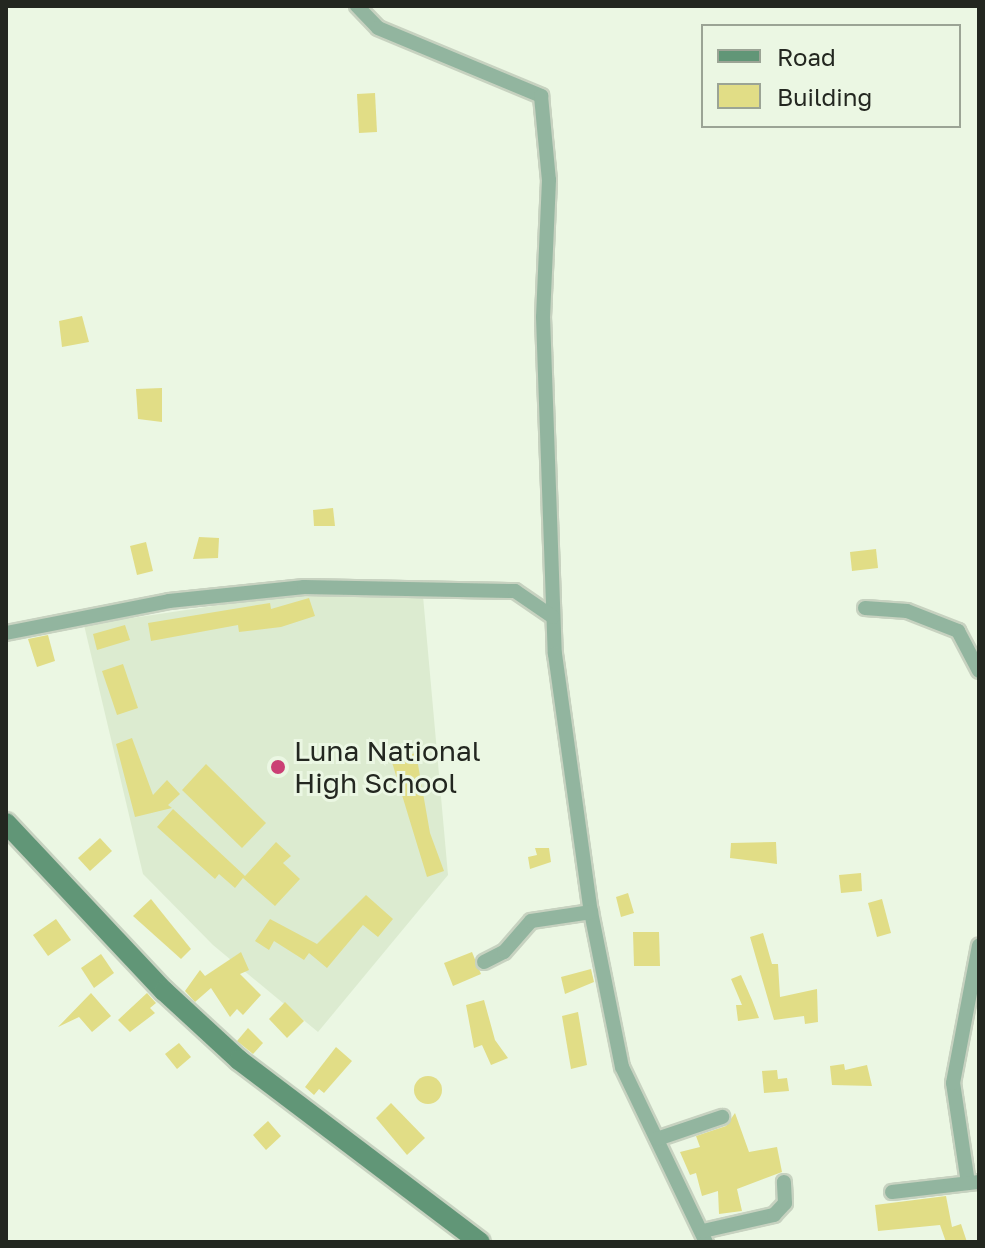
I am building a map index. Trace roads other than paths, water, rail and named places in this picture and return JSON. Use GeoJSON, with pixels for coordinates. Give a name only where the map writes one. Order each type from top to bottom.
{"type":"FeatureCollection","features":[{"type":"Feature","properties":{"kind":"main road"},"geometry":{"type":"LineString","coordinates":[[6,823],[164,991],[239,1060],[480,1242]]}},
{"type":"Feature","properties":{"kind":"street"},"geometry":{"type":"LineString","coordinates":[[357,6],[378,28],[541,96],[549,180],[543,317],[553,617],[591,912],[622,1067],[704,1237],[774,1215],[785,1203],[784,1182]]}},
{"type":"Feature","properties":{"kind":"street"},"geometry":{"type":"LineString","coordinates":[[6,633],[155,603],[304,587],[515,591],[553,617]]}},
{"type":"Feature","properties":{"kind":"street"},"geometry":{"type":"LineString","coordinates":[[865,608],[907,611],[948,626],[972,649],[979,671]]}},
{"type":"Feature","properties":{"kind":"street"},"geometry":{"type":"LineString","coordinates":[[484,962],[504,952],[526,923],[591,912]]}},
{"type":"Feature","properties":{"kind":"street"},"geometry":{"type":"LineString","coordinates":[[892,1192],[974,1182],[953,1083],[979,945]]}},
{"type":"Feature","properties":{"kind":"street"},"geometry":{"type":"LineString","coordinates":[[657,1139],[722,1117]]}},
{"type":"Feature","properties":{"kind":"place","name":"Luna National High School"},"geometry":{"type":"Point","coordinates":[278,767]}}]}
